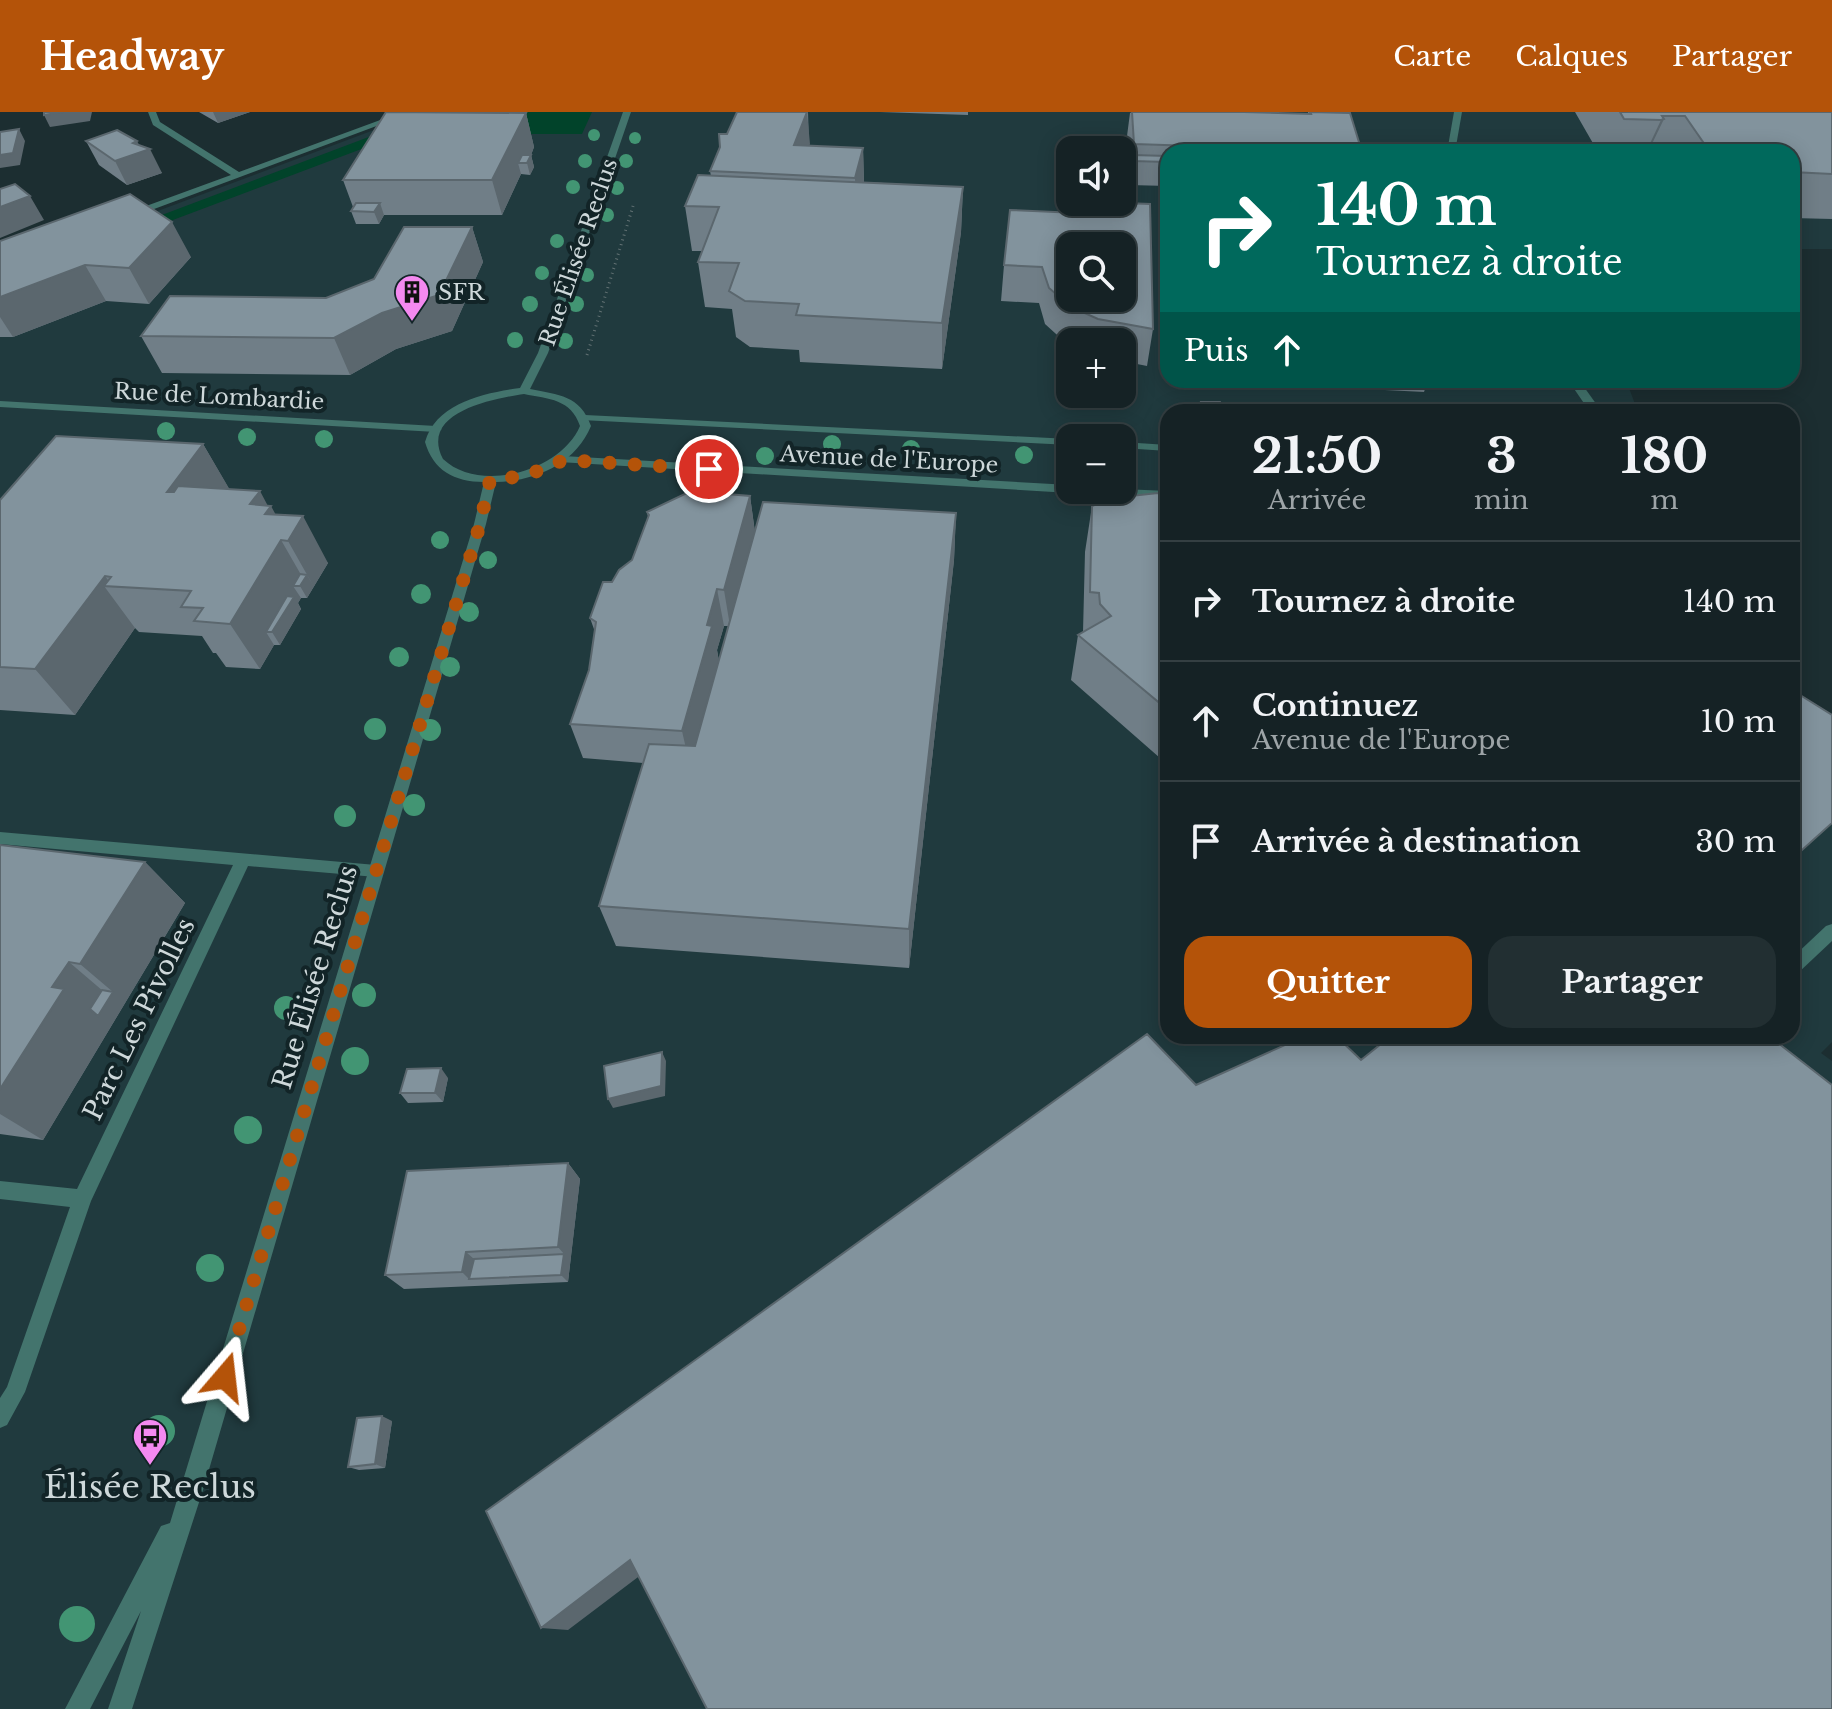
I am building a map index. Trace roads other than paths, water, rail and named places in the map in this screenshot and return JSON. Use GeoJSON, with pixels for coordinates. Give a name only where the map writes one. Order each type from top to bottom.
{"type":"FeatureCollection","features":[{"type":"Feature","properties":{"kind":"street"},"geometry":{"type":"LineString","coordinates":[[152,112],[156,123],[236,174]]}},
{"type":"Feature","properties":{"kind":"street"},"geometry":{"type":"LineString","coordinates":[[118,219],[410,112]]}},
{"type":"Feature","properties":{"kind":"street","name":"Rue Élisée Reclus"},"geometry":{"type":"LineString","coordinates":[[524,391],[543,353],[627,112]]}},
{"type":"Feature","properties":{"kind":"street"},"geometry":{"type":"LineString","coordinates":[[1452,144],[1458,112]]}},
{"type":"Feature","properties":{"kind":"street"},"geometry":{"type":"LineString","coordinates":[[524,391],[563,398],[577,407],[585,418],[585,432],[578,447],[563,460],[542,471],[516,478],[490,480],[466,477],[447,469],[435,458],[431,444],[436,429],[447,417],[472,402],[503,393],[524,391]]}},
{"type":"Feature","properties":{"kind":"street","name":"Rue de Lombardie"},"geometry":{"type":"LineString","coordinates":[[0,404],[436,429]]}},
{"type":"Feature","properties":{"kind":"street","name":"Avenue de l'Europe"},"geometry":{"type":"LineString","coordinates":[[585,418],[1056,441]]}},
{"type":"Feature","properties":{"kind":"street"},"geometry":{"type":"LineString","coordinates":[[1136,446],[1160,447]]}},
{"type":"Feature","properties":{"kind":"street","name":"Avenue de l'Europe"},"geometry":{"type":"LineString","coordinates":[[563,460],[1056,488]]}},
{"type":"Feature","properties":{"kind":"street","name":"Rue Élisée Reclus"},"geometry":{"type":"LineString","coordinates":[[120,1709],[192,1490],[480,524],[490,480]]}},
{"type":"Feature","properties":{"kind":"street"},"geometry":{"type":"LineString","coordinates":[[1136,493],[1160,495]]}},
{"type":"Feature","properties":{"kind":"street"},"geometry":{"type":"LineString","coordinates":[[0,838],[376,871]]}},
{"type":"Feature","properties":{"kind":"street","name":"Parc Les Pivolles"},"geometry":{"type":"LineString","coordinates":[[0,1418],[15,1392],[82,1199],[243,861]]}},
{"type":"Feature","properties":{"kind":"street"},"geometry":{"type":"LineString","coordinates":[[1800,961],[1832,931]]}},
{"type":"Feature","properties":{"kind":"street"},"geometry":{"type":"LineString","coordinates":[[0,1190],[82,1199]]}},
{"type":"Feature","properties":{"kind":"street","name":"Rue Élisée Reclus"},"geometry":{"type":"LineString","coordinates":[[77,1709],[192,1490]]}},
{"type":"Feature","properties":{"kind":"place","name":"SFR"},"geometry":{"type":"Point","coordinates":[412,323]}},
{"type":"Feature","properties":{"kind":"place","name":"Élisée Reclus"},"geometry":{"type":"Point","coordinates":[150,1467]}}]}
